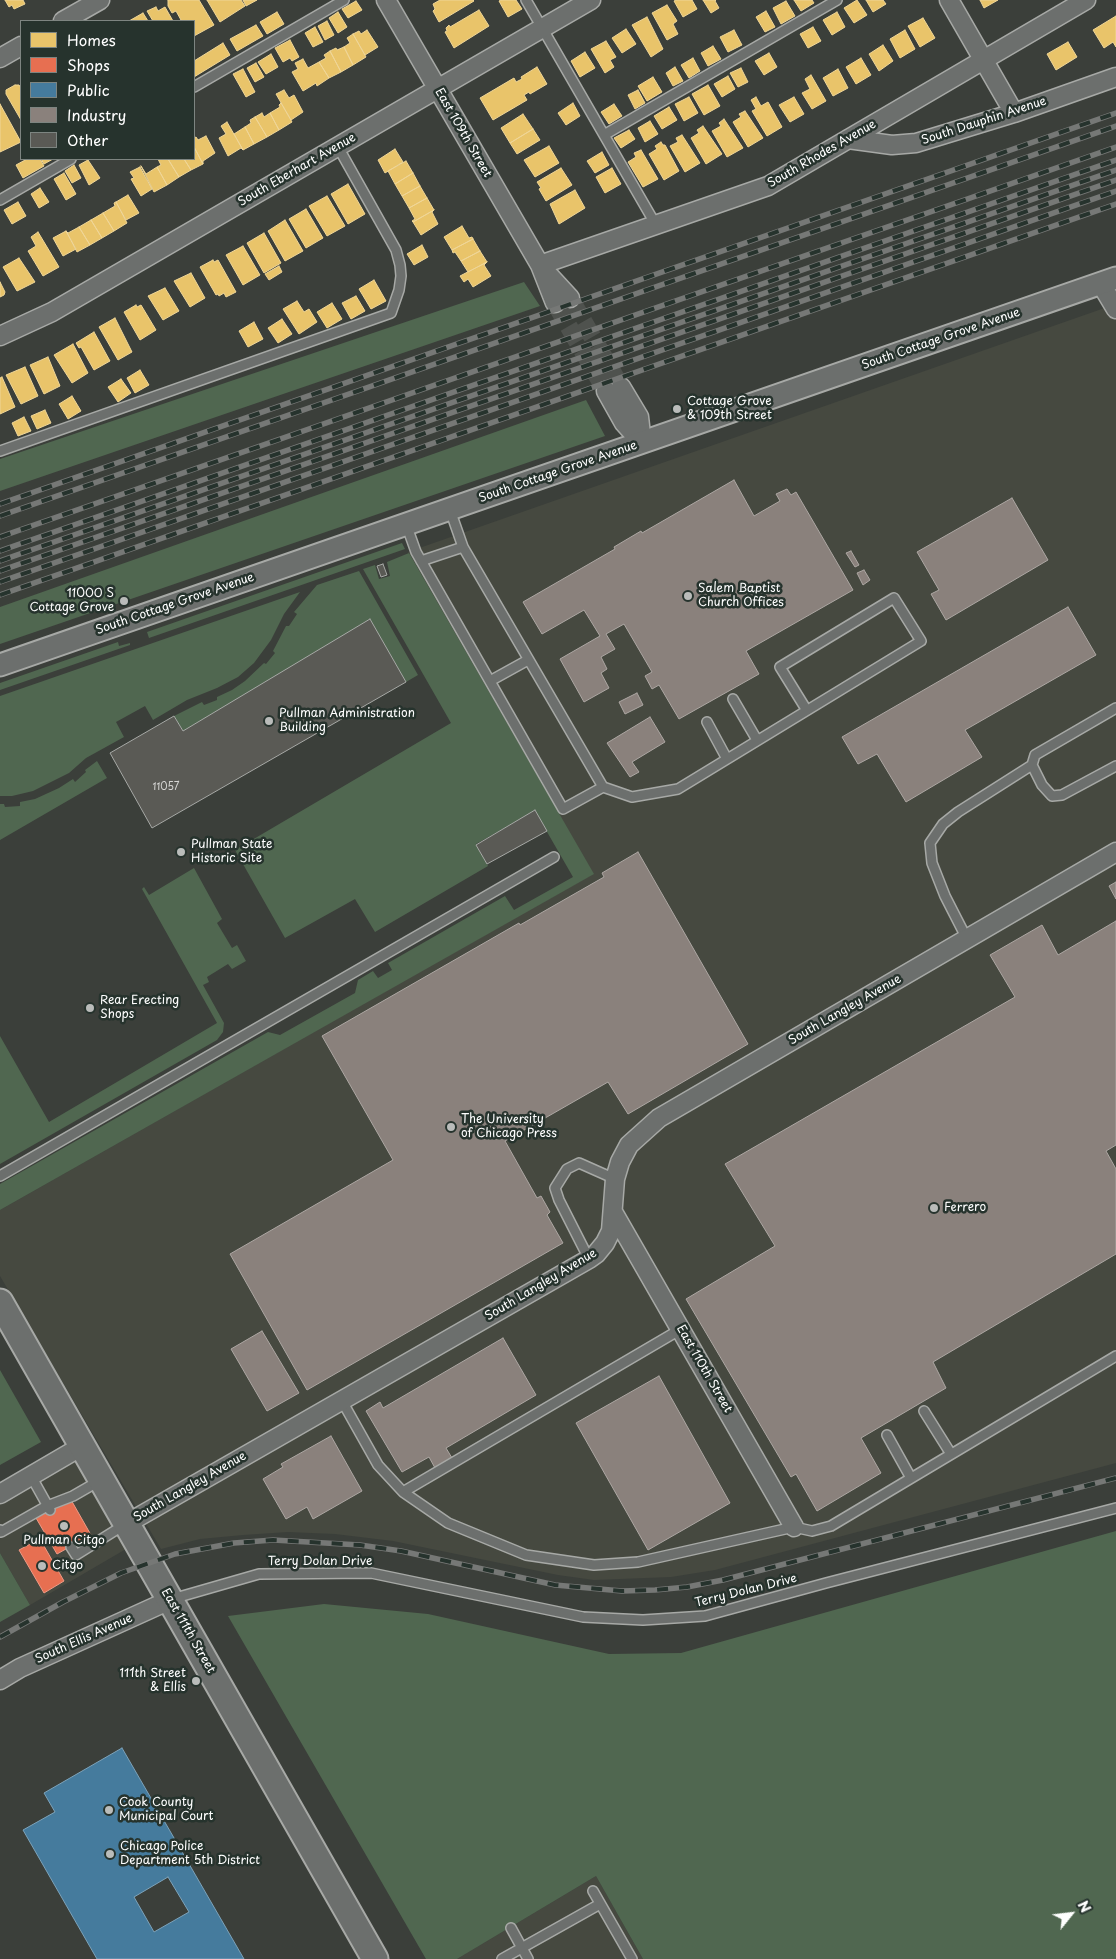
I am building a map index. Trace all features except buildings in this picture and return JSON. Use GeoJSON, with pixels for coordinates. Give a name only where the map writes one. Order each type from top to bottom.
{"type":"FeatureCollection","features":[{"type":"Feature","properties":{"kind":"main road","name":"East 111th Street"},"geometry":{"type":"LineString","coordinates":[[0,1302],[376,1959]]}},
{"type":"Feature","properties":{"kind":"street"},"geometry":{"type":"LineString","coordinates":[[65,20],[100,0]]}},
{"type":"Feature","properties":{"kind":"street","name":"East 109th Street"},"geometry":{"type":"LineString","coordinates":[[386,0],[540,265],[563,301]]}},
{"type":"Feature","properties":{"kind":"street","name":"South Eberhart Avenue"},"geometry":{"type":"LineString","coordinates":[[0,336],[52,312],[591,0]]}},
{"type":"Feature","properties":{"kind":"street"},"geometry":{"type":"LineString","coordinates":[[949,0],[1014,112]]}},
{"type":"Feature","properties":{"kind":"street","name":"South Rhodes Avenue"},"geometry":{"type":"LineString","coordinates":[[540,265],[768,186],[1086,0]]}},
{"type":"Feature","properties":{"kind":"street"},"geometry":{"type":"LineString","coordinates":[[0,58],[20,47]]}},
{"type":"Feature","properties":{"kind":"street","name":"South Dauphin Avenue"},"geometry":{"type":"LineString","coordinates":[[848,139],[892,145],[916,143],[1116,77]]}},
{"type":"Feature","properties":{"kind":"street"},"geometry":{"type":"LineString","coordinates":[[1108,281],[1116,309]]}},
{"type":"Feature","properties":{"kind":"street","name":"South Cottage Grove Avenue"},"geometry":{"type":"LineString","coordinates":[[0,665],[1108,281]]}},
{"type":"Feature","properties":{"kind":"street"},"geometry":{"type":"LineString","coordinates":[[614,389],[624,422],[642,443]]}},
{"type":"Feature","properties":{"kind":"street","name":"South Langley Avenue"},"geometry":{"type":"LineString","coordinates":[[126,1524],[589,1259],[605,1243],[611,1230],[615,1179],[620,1162],[630,1145],[659,1118],[1116,852]]}},
{"type":"Feature","properties":{"kind":"street","name":"East 110th Street"},"geometry":{"type":"LineString","coordinates":[[613,1212],[794,1527]]}},
{"type":"Feature","properties":{"kind":"street"},"geometry":{"type":"LineString","coordinates":[[0,1494],[82,1446]]}},
{"type":"Feature","properties":{"kind":"street","name":"South Ellis Avenue"},"geometry":{"type":"LineString","coordinates":[[0,1680],[20,1668],[170,1600]]}},
{"type":"Feature","properties":{"kind":"lane"},"geometry":{"type":"LineString","coordinates":[[195,86],[344,0]]}},
{"type":"Feature","properties":{"kind":"lane"},"geometry":{"type":"LineString","coordinates":[[526,0],[656,225]]}},
{"type":"Feature","properties":{"kind":"lane"},"geometry":{"type":"LineString","coordinates":[[604,135],[837,0]]}},
{"type":"Feature","properties":{"kind":"lane"},"geometry":{"type":"LineString","coordinates":[[0,451],[392,313],[401,276],[396,250],[338,147]]}},
{"type":"Feature","properties":{"kind":"lane"},"geometry":{"type":"LineString","coordinates":[[0,200],[69,160]]}},
{"type":"Feature","properties":{"kind":"lane"},"geometry":{"type":"LineString","coordinates":[[450,509],[462,547],[604,787],[632,797],[678,789],[806,709],[921,641],[894,598],[780,667],[806,709]]}},
{"type":"Feature","properties":{"kind":"lane"},"geometry":{"type":"LineString","coordinates":[[406,524],[421,561],[562,809],[604,787]]}},
{"type":"Feature","properties":{"kind":"lane"},"geometry":{"type":"LineString","coordinates":[[421,561],[462,547]]}},
{"type":"Feature","properties":{"kind":"lane"},"geometry":{"type":"LineString","coordinates":[[490,681],[528,660]]}},
{"type":"Feature","properties":{"kind":"lane"},"geometry":{"type":"LineString","coordinates":[[733,699],[757,740]]}},
{"type":"Feature","properties":{"kind":"lane"},"geometry":{"type":"LineString","coordinates":[[967,939],[944,896],[932,863],[930,843],[943,824],[958,812],[1032,764],[1035,755],[1116,708]]}},
{"type":"Feature","properties":{"kind":"lane"},"geometry":{"type":"LineString","coordinates":[[707,722],[727,759]]}},
{"type":"Feature","properties":{"kind":"lane"},"geometry":{"type":"LineString","coordinates":[[1032,764],[1042,785],[1052,796],[1062,795],[1116,766]]}},
{"type":"Feature","properties":{"kind":"lane"},"geometry":{"type":"LineString","coordinates":[[0,1176],[554,857]]}},
{"type":"Feature","properties":{"kind":"lane"},"geometry":{"type":"LineString","coordinates":[[589,1259],[555,1188],[567,1169],[579,1163],[615,1179]]}},
{"type":"Feature","properties":{"kind":"lane"},"geometry":{"type":"LineString","coordinates":[[403,1492],[681,1329]]}},
{"type":"Feature","properties":{"kind":"lane"},"geometry":{"type":"LineString","coordinates":[[342,1401],[378,1465],[403,1492],[448,1523],[526,1555],[594,1565],[638,1562],[794,1527],[812,1531],[830,1526],[1116,1356]]}},
{"type":"Feature","properties":{"kind":"lane"},"geometry":{"type":"LineString","coordinates":[[924,1411],[951,1454]]}},
{"type":"Feature","properties":{"kind":"lane"},"geometry":{"type":"LineString","coordinates":[[887,1435],[911,1478]]}},
{"type":"Feature","properties":{"kind":"lane"},"geometry":{"type":"LineString","coordinates":[[31,1476],[49,1508]]}},
{"type":"Feature","properties":{"kind":"lane"},"geometry":{"type":"LineString","coordinates":[[0,1530],[1,1532],[73,1496],[101,1479]]}},
{"type":"Feature","properties":{"kind":"lane","name":"Terry Dolan Drive"},"geometry":{"type":"LineString","coordinates":[[170,1600],[259,1574],[371,1573],[583,1617],[643,1620],[705,1616],[1116,1508]]}},
{"type":"Feature","properties":{"kind":"lane"},"geometry":{"type":"LineString","coordinates":[[71,1547],[76,1555],[126,1524]]}},
{"type":"Feature","properties":{"kind":"lane"},"geometry":{"type":"LineString","coordinates":[[593,1891],[632,1959]]}},
{"type":"Feature","properties":{"kind":"lane"},"geometry":{"type":"LineString","coordinates":[[502,1959],[600,1904]]}},
{"type":"Feature","properties":{"kind":"lane"},"geometry":{"type":"LineString","coordinates":[[511,1928],[528,1959]]}},
{"type":"Feature","properties":{"kind":"shaded area"},"geometry":{"type":"Polygon","coordinates":[[[1116,304],[1116,1463],[715,1570],[671,1577],[594,1580],[558,1575],[393,1541],[335,1534],[288,1532],[243,1535],[200,1539],[161,1549],[0,1276],[0,1210],[593,874],[408,552],[1116,304]]]}},
{"type":"Feature","properties":{"kind":"shaded area"},"geometry":{"type":"Polygon","coordinates":[[[70,1451],[126,1549],[30,1605],[0,1553],[0,1491],[70,1451]]]}},
{"type":"Feature","properties":{"kind":"shaded area"},"geometry":{"type":"Polygon","coordinates":[[[596,1876],[643,1959],[457,1959],[596,1876]]]}},
{"type":"Feature","properties":{"kind":"green space"},"geometry":{"type":"Polygon","coordinates":[[[524,282],[540,306],[0,491],[0,459],[524,282]]]}},
{"type":"Feature","properties":{"kind":"green space"},"geometry":{"type":"Polygon","coordinates":[[[586,400],[605,436],[0,644],[0,607],[586,400]]]}},
{"type":"Feature","properties":{"kind":"green space"},"geometry":{"type":"Polygon","coordinates":[[[402,543],[405,549],[149,638],[147,632],[402,543]]]}},
{"type":"Feature","properties":{"kind":"green space"},"geometry":{"type":"Polygon","coordinates":[[[409,553],[594,874],[0,1210],[0,1184],[268,1032],[280,1035],[355,993],[358,980],[373,971],[378,978],[392,970],[388,963],[505,896],[514,910],[573,877],[535,811],[476,844],[488,866],[375,932],[355,899],[285,938],[235,850],[451,723],[363,569],[375,565],[379,579],[390,576],[387,562],[409,553]]]}},
{"type":"Feature","properties":{"kind":"green space"},"geometry":{"type":"Polygon","coordinates":[[[359,571],[418,675],[406,682],[183,731],[174,716],[202,702],[204,705],[217,700],[217,697],[232,690],[245,681],[264,663],[266,664],[275,653],[273,651],[286,626],[289,626],[297,614],[294,612],[317,585],[359,571]]]}},
{"type":"Feature","properties":{"kind":"green space"},"geometry":{"type":"Polygon","coordinates":[[[300,592],[284,614],[271,640],[254,663],[238,677],[187,700],[153,720],[145,706],[116,722],[124,737],[86,758],[69,773],[33,791],[12,796],[0,796],[0,696],[300,592]]]}},
{"type":"Feature","properties":{"kind":"green space"},"geometry":{"type":"Polygon","coordinates":[[[118,642],[119,646],[130,643],[130,645],[0,690],[0,683],[118,642]]]}},
{"type":"Feature","properties":{"kind":"green space"},"geometry":{"type":"Polygon","coordinates":[[[97,761],[107,778],[0,840],[0,804],[4,804],[5,807],[20,806],[20,802],[35,799],[73,779],[75,782],[86,772],[85,770],[97,761]]]}},
{"type":"Feature","properties":{"kind":"green space"},"geometry":{"type":"Polygon","coordinates":[[[194,868],[222,919],[217,923],[232,948],[237,945],[246,961],[232,969],[228,964],[207,977],[209,982],[203,985],[224,1023],[223,1032],[217,1040],[0,1164],[0,1036],[49,1122],[217,1023],[142,889],[144,887],[149,895],[194,868]]]}},
{"type":"Feature","properties":{"kind":"green space"},"geometry":{"type":"Polygon","coordinates":[[[0,1370],[41,1442],[0,1465],[0,1370]]]}},
{"type":"Feature","properties":{"kind":"green space"},"geometry":{"type":"Polygon","coordinates":[[[1116,1531],[1116,1959],[643,1959],[596,1876],[457,1959],[426,1959],[228,1616],[324,1604],[428,1614],[609,1654],[681,1653],[1116,1531]]]}},
{"type":"Feature","properties":{"kind":"green space"},"geometry":{"type":"Polygon","coordinates":[[[0,1553],[30,1605],[0,1622],[0,1553]]]}},
{"type":"Feature","properties":{"kind":"tunnel"},"geometry":{"type":"LineString","coordinates":[[570,298],[621,387]]}},
{"type":"Feature","properties":{"kind":"tunnel"},"geometry":{"type":"LineString","coordinates":[[555,303],[606,391]]}},
{"type":"Feature","properties":{"kind":"railway"},"geometry":{"type":"LineString","coordinates":[[0,504],[1116,113]]}},
{"type":"Feature","properties":{"kind":"railway"},"geometry":{"type":"LineString","coordinates":[[0,516],[1116,126]]}},
{"type":"Feature","properties":{"kind":"railway"},"geometry":{"type":"LineString","coordinates":[[0,537],[1116,147]]}},
{"type":"Feature","properties":{"kind":"railway"},"geometry":{"type":"LineString","coordinates":[[0,551],[1116,160]]}},
{"type":"Feature","properties":{"kind":"railway"},"geometry":{"type":"LineString","coordinates":[[0,561],[1116,170]]}},
{"type":"Feature","properties":{"kind":"railway"},"geometry":{"type":"LineString","coordinates":[[0,571],[1116,180]]}},
{"type":"Feature","properties":{"kind":"railway"},"geometry":{"type":"LineString","coordinates":[[0,582],[1116,191]]}},
{"type":"Feature","properties":{"kind":"railway"},"geometry":{"type":"LineString","coordinates":[[0,595],[1116,204]]}},
{"type":"Feature","properties":{"kind":"railway"},"geometry":{"type":"LineString","coordinates":[[0,1637],[121,1573],[175,1554],[234,1543],[273,1540],[360,1545],[401,1551],[555,1585],[622,1591],[655,1590],[687,1587],[723,1580],[1116,1478]]}},
{"type":"Feature","properties":{"kind":"place","name":"Cottage Grove & 109th Street"},"geometry":{"type":"Point","coordinates":[677,409]}},
{"type":"Feature","properties":{"kind":"place","name":"Salem Baptist Church Offices"},"geometry":{"type":"Point","coordinates":[688,596]}},
{"type":"Feature","properties":{"kind":"place","name":"11000 S Cottage Grove"},"geometry":{"type":"Point","coordinates":[124,601]}},
{"type":"Feature","properties":{"kind":"place","name":"Pullman Administration Building"},"geometry":{"type":"Point","coordinates":[269,721]}},
{"type":"Feature","properties":{"kind":"place","name":"Pullman State Historic Site"},"geometry":{"type":"Point","coordinates":[181,852]}},
{"type":"Feature","properties":{"kind":"place","name":"Rear Erecting Shops"},"geometry":{"type":"Point","coordinates":[90,1008]}},
{"type":"Feature","properties":{"kind":"place","name":"The University of Chicago Press"},"geometry":{"type":"Point","coordinates":[451,1127]}},
{"type":"Feature","properties":{"kind":"place","name":"Ferrero"},"geometry":{"type":"Point","coordinates":[934,1208]}},
{"type":"Feature","properties":{"kind":"place","name":"Pullman Citgo"},"geometry":{"type":"Point","coordinates":[64,1526]}},
{"type":"Feature","properties":{"kind":"place","name":"Citgo"},"geometry":{"type":"Point","coordinates":[42,1566]}},
{"type":"Feature","properties":{"kind":"place","name":"111th Street & Ellis"},"geometry":{"type":"Point","coordinates":[196,1681]}},
{"type":"Feature","properties":{"kind":"place","name":"Cook County Municipal Court"},"geometry":{"type":"Point","coordinates":[109,1810]}},
{"type":"Feature","properties":{"kind":"place","name":"Chicago Police Department 5th District"},"geometry":{"type":"Point","coordinates":[110,1854]}}]}
